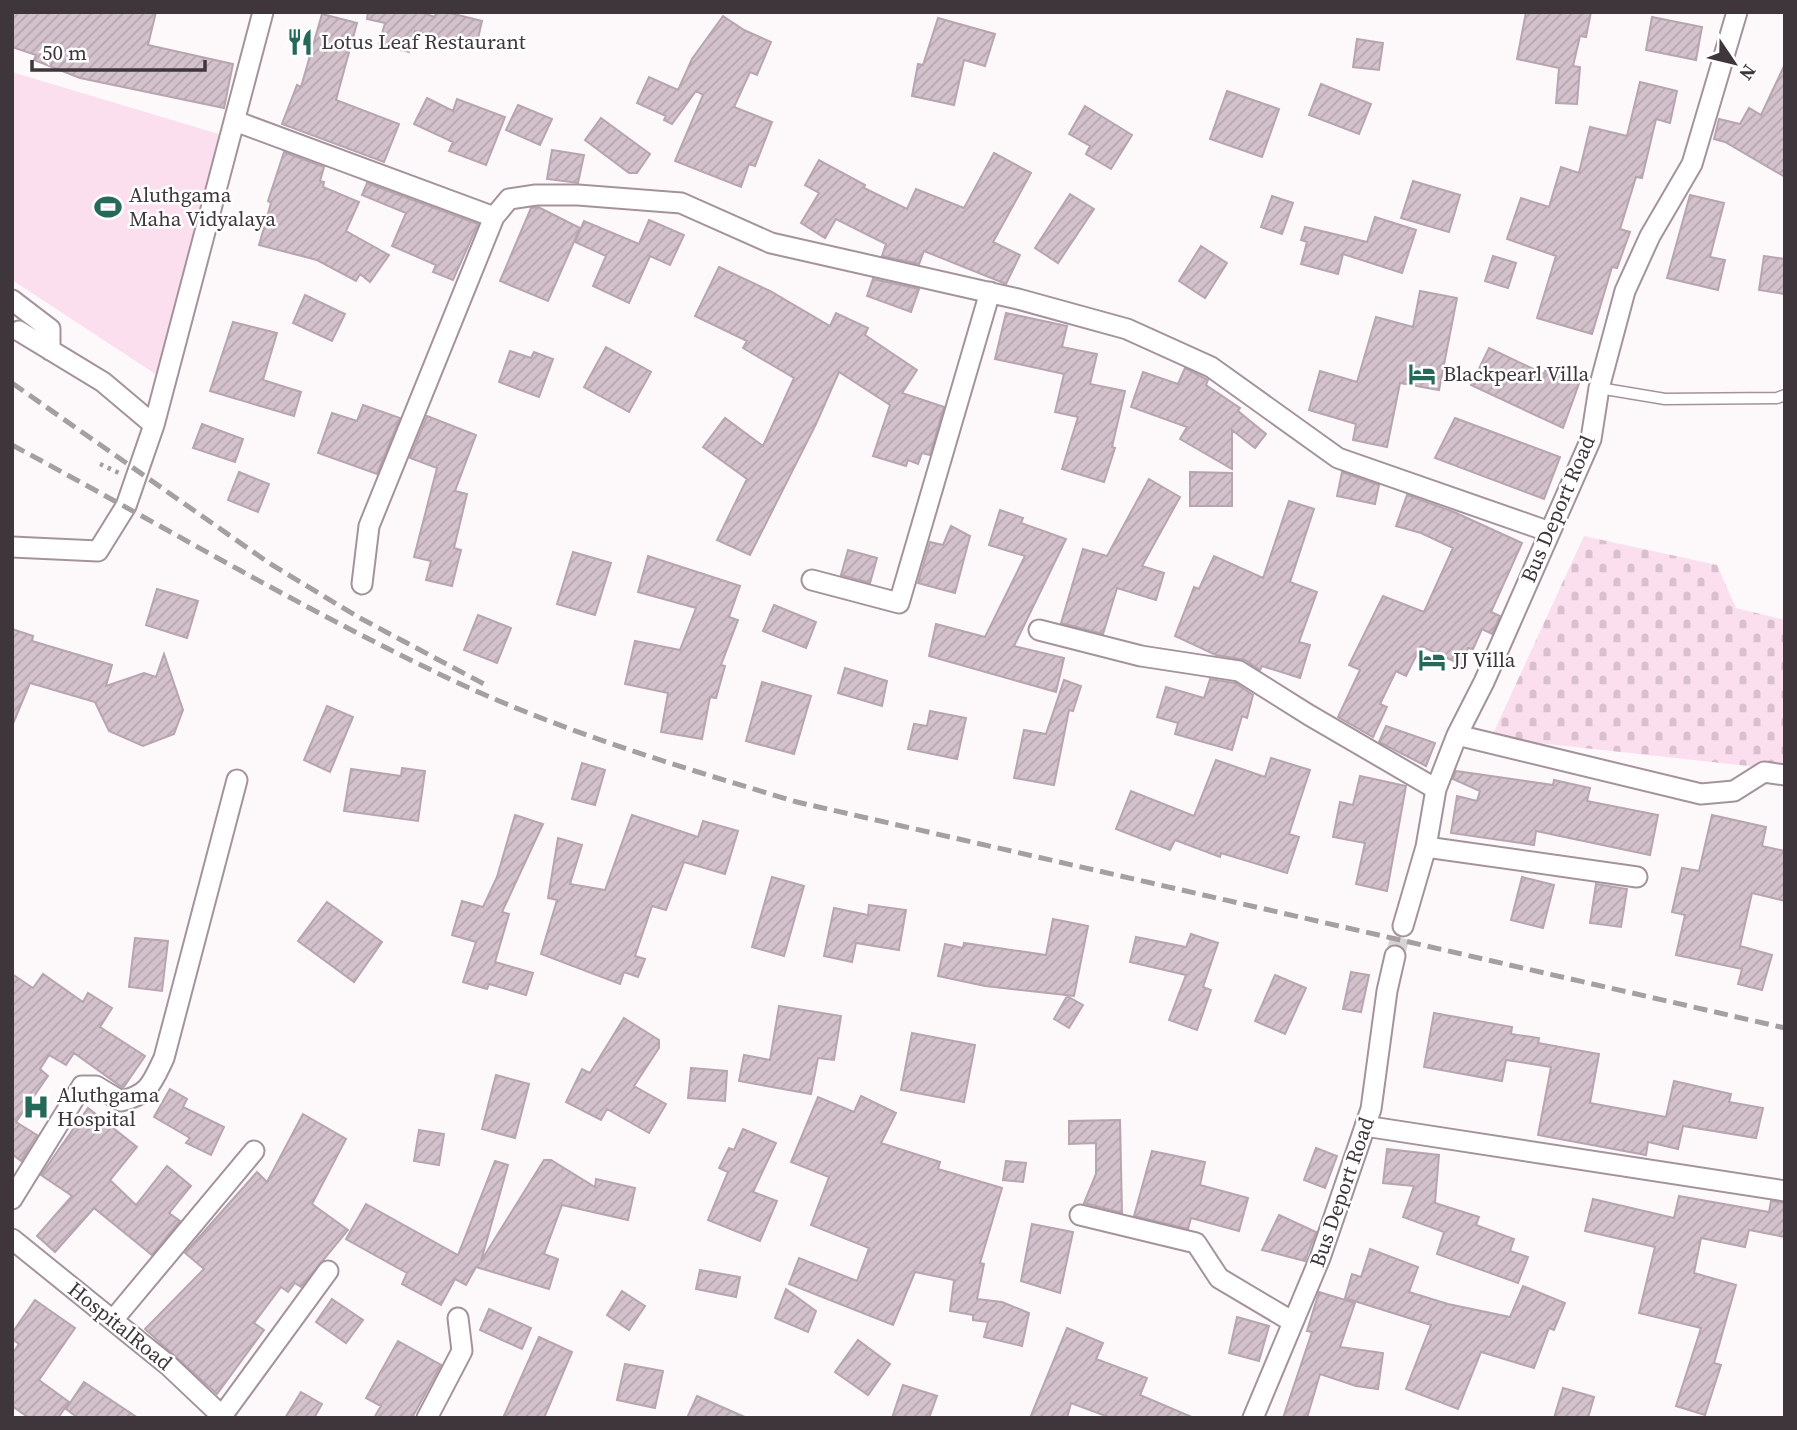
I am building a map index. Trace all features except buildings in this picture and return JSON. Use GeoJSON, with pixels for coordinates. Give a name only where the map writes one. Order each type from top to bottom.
{"type":"FeatureCollection","features":[{"type":"Feature","properties":{"kind":"street"},"geometry":{"type":"LineString","coordinates":[[12,547],[99,551],[126,506],[154,425],[263,12]]}},
{"type":"Feature","properties":{"kind":"street","name":"Bus Deport Road"},"geometry":{"type":"LineString","coordinates":[[1403,926],[1426,847],[1436,789],[1457,735],[1484,682],[1591,439],[1599,388],[1625,291],[1650,236],[1692,164],[1737,12]]}},
{"type":"Feature","properties":{"kind":"street"},"geometry":{"type":"LineString","coordinates":[[235,121],[494,217]]}},
{"type":"Feature","properties":{"kind":"street"},"geometry":{"type":"LineString","coordinates":[[362,584],[369,526],[494,217],[509,200],[536,195],[578,195],[681,203],[771,243],[990,292],[1128,329],[1211,367],[1338,458],[1550,532]]}},
{"type":"Feature","properties":{"kind":"street"},"geometry":{"type":"LineString","coordinates":[[812,580],[899,603],[990,292]]}},
{"type":"Feature","properties":{"kind":"street"},"geometry":{"type":"LineString","coordinates":[[12,300],[50,329],[50,350]]}},
{"type":"Feature","properties":{"kind":"street"},"geometry":{"type":"LineString","coordinates":[[19,331],[103,382],[154,425]]}},
{"type":"Feature","properties":{"kind":"street"},"geometry":{"type":"LineString","coordinates":[[1039,629],[1141,656],[1240,670],[1308,715],[1436,789]]}},
{"type":"Feature","properties":{"kind":"street"},"geometry":{"type":"LineString","coordinates":[[1457,735],[1701,794],[1734,791],[1764,772],[1785,775]]}},
{"type":"Feature","properties":{"kind":"street"},"geometry":{"type":"LineString","coordinates":[[12,1199],[82,1086],[96,1086],[121,1101],[140,1097],[152,1083],[163,1058],[237,779]]}},
{"type":"Feature","properties":{"kind":"street"},"geometry":{"type":"LineString","coordinates":[[1426,847],[1637,877]]}},
{"type":"Feature","properties":{"kind":"street","name":"Bus Deport Road"},"geometry":{"type":"LineString","coordinates":[[1252,1418],[1320,1258],[1371,1109],[1387,991],[1395,957]]}},
{"type":"Feature","properties":{"kind":"street"},"geometry":{"type":"LineString","coordinates":[[1365,1126],[1785,1191]]}},
{"type":"Feature","properties":{"kind":"street"},"geometry":{"type":"LineString","coordinates":[[113,1320],[254,1151]]}},
{"type":"Feature","properties":{"kind":"street"},"geometry":{"type":"LineString","coordinates":[[1080,1215],[1196,1243],[1219,1278],[1293,1322]]}},
{"type":"Feature","properties":{"kind":"street","name":"HospitalRoad"},"geometry":{"type":"LineString","coordinates":[[12,1239],[169,1365],[223,1417]]}},
{"type":"Feature","properties":{"kind":"street"},"geometry":{"type":"LineString","coordinates":[[223,1417],[328,1271]]}},
{"type":"Feature","properties":{"kind":"street"},"geometry":{"type":"LineString","coordinates":[[427,1418],[462,1351],[458,1318]]}},
{"type":"Feature","properties":{"kind":"lane"},"geometry":{"type":"LineString","coordinates":[[1599,388],[1665,399],[1777,398],[1785,395]]}},
{"type":"Feature","properties":{"kind":"green space","name":"Aluthgama Maha Vidyalaya"},"geometry":{"type":"Polygon","coordinates":[[[12,72],[222,135],[160,377],[12,280],[12,72]]]}},
{"type":"Feature","properties":{"kind":"green space"},"geometry":{"type":"Polygon","coordinates":[[[1584,536],[1717,565],[1736,608],[1785,620],[1785,770],[1491,738],[1584,536]]]}},
{"type":"Feature","properties":{"kind":"tunnel"},"geometry":{"type":"LineString","coordinates":[[1395,956],[1403,926]]}},
{"type":"Feature","properties":{"kind":"railway"},"geometry":{"type":"LineString","coordinates":[[12,383],[269,563],[358,617],[484,684]]}},
{"type":"Feature","properties":{"kind":"railway"},"geometry":{"type":"LineString","coordinates":[[12,445],[396,653],[536,716],[666,762],[797,802],[1785,1028]]}},
{"type":"Feature","properties":{"kind":"place","name":"Lotus Leaf Restaurant"},"geometry":{"type":"Point","coordinates":[300,42]}},
{"type":"Feature","properties":{"kind":"place","name":"Aluthgama Maha Vidyalaya"},"geometry":{"type":"Point","coordinates":[108,207]}},
{"type":"Feature","properties":{"kind":"place","name":"Blackpearl Villa"},"geometry":{"type":"Point","coordinates":[1422,374]}},
{"type":"Feature","properties":{"kind":"place","name":"JJ Villa"},"geometry":{"type":"Point","coordinates":[1432,660]}},
{"type":"Feature","properties":{"kind":"place","name":"Aluthgama Hospital"},"geometry":{"type":"Point","coordinates":[36,1107]}}]}
